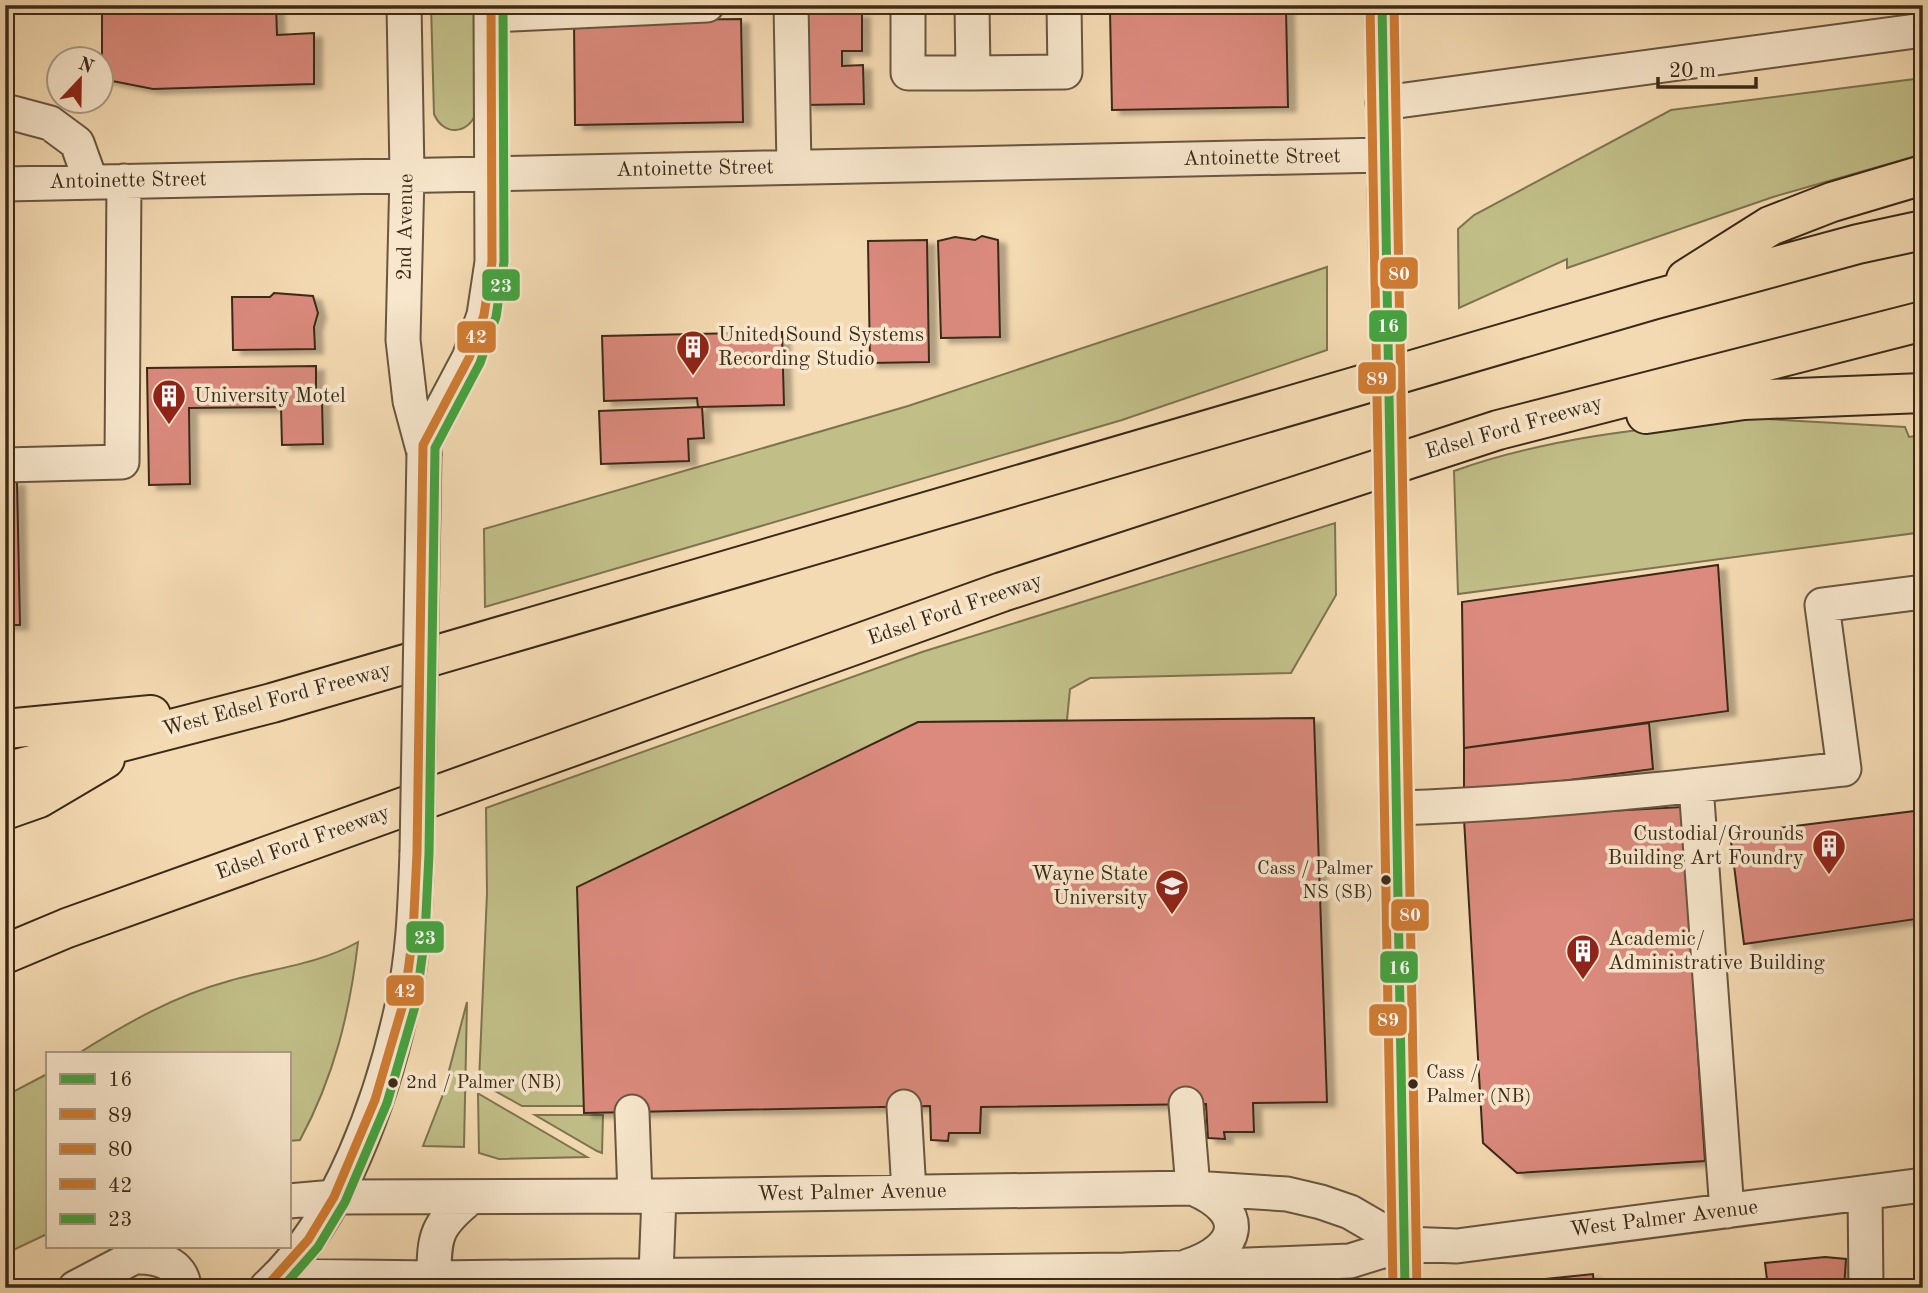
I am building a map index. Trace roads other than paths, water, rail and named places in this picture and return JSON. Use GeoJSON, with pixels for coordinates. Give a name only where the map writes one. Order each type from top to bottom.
{"type":"FeatureCollection","features":[{"type":"Feature","properties":{"kind":"highway"},"geometry":{"type":"LineString","coordinates":[[1652,300],[1770,226],[1832,202],[1923,175]]}},
{"type":"Feature","properties":{"kind":"highway"},"geometry":{"type":"LineString","coordinates":[[1652,300],[1858,244],[1923,230]]}},
{"type":"Feature","properties":{"kind":"highway","name":"West Edsel Ford Freeway"},"geometry":{"type":"LineString","coordinates":[[5,772],[272,703],[1652,300]]}},
{"type":"Feature","properties":{"kind":"highway","name":"Edsel Ford Freeway"},"geometry":{"type":"LineString","coordinates":[[5,954],[67,928],[1002,592],[1498,430],[1923,321]]}},
{"type":"Feature","properties":{"kind":"highway"},"geometry":{"type":"LineString","coordinates":[[1498,430],[1560,427],[1744,400],[1923,393]]}},
{"type":"Feature","properties":{"kind":"highway"},"geometry":{"type":"LineString","coordinates":[[5,729],[272,703]]}},
{"type":"Feature","properties":{"kind":"highway"},"geometry":{"type":"LineString","coordinates":[[5,810],[39,797],[147,735]]}},
{"type":"Feature","properties":{"kind":"highway"},"geometry":{"type":"LineString","coordinates":[[5,927],[67,928]]}},
{"type":"Feature","properties":{"kind":"street","name":"2nd Avenue"},"geometry":{"type":"LineString","coordinates":[[272,1282],[308,1240],[334,1197],[374,1100],[404,1000],[413,934],[418,853],[424,449],[410,401],[402,340],[407,174],[404,5]]}},
{"type":"Feature","properties":{"kind":"street"},"geometry":{"type":"LineString","coordinates":[[491,10],[707,5]]}},
{"type":"Feature","properties":{"kind":"street"},"geometry":{"type":"LineString","coordinates":[[791,5],[794,167]]}},
{"type":"Feature","properties":{"kind":"street"},"geometry":{"type":"LineString","coordinates":[[908,5],[908,73],[1065,72],[1064,5]]}},
{"type":"Feature","properties":{"kind":"street"},"geometry":{"type":"LineString","coordinates":[[972,5],[973,73]]}},
{"type":"Feature","properties":{"kind":"street"},"geometry":{"type":"LineString","coordinates":[[1382,5],[1405,1288]]}},
{"type":"Feature","properties":{"kind":"street","name":"2nd Avenue"},"geometry":{"type":"LineString","coordinates":[[424,449],[469,358],[484,316],[492,262],[491,10]]}},
{"type":"Feature","properties":{"kind":"street"},"geometry":{"type":"LineString","coordinates":[[1383,103],[1923,30]]}},
{"type":"Feature","properties":{"kind":"street"},"geometry":{"type":"LineString","coordinates":[[5,111],[50,123],[77,144],[91,181]]}},
{"type":"Feature","properties":{"kind":"street","name":"Antoinette Street"},"geometry":{"type":"LineString","coordinates":[[5,184],[794,167],[1385,171]]}},
{"type":"Feature","properties":{"kind":"street"},"geometry":{"type":"LineString","coordinates":[[5,465],[122,462],[124,181]]}},
{"type":"Feature","properties":{"kind":"street"},"geometry":{"type":"LineString","coordinates":[[1397,808],[1465,806],[1696,786],[1844,769],[1822,605],[1923,592]]}},
{"type":"Feature","properties":{"kind":"street"},"geometry":{"type":"LineString","coordinates":[[1696,786],[1727,1211]]}},
{"type":"Feature","properties":{"kind":"street"},"geometry":{"type":"LineString","coordinates":[[1182,1268],[1205,1260],[1219,1251],[1229,1241],[1233,1227],[1231,1215],[1221,1203],[1193,1188],[1186,1104]]}},
{"type":"Feature","properties":{"kind":"street"},"geometry":{"type":"LineString","coordinates":[[904,1107],[909,1192]]}},
{"type":"Feature","properties":{"kind":"street"},"geometry":{"type":"LineString","coordinates":[[632,1112],[647,1196],[656,1274]]}},
{"type":"Feature","properties":{"kind":"street","name":"West Palmer Avenue"},"geometry":{"type":"LineString","coordinates":[[272,1282],[1182,1268],[1350,1261],[1405,1244],[1457,1246],[1923,1185]]}},
{"type":"Feature","properties":{"kind":"street","name":"West Palmer Avenue"},"geometry":{"type":"LineString","coordinates":[[290,1201],[334,1197],[647,1196],[1193,1188],[1287,1194],[1321,1202],[1350,1212],[1405,1244]]}},
{"type":"Feature","properties":{"kind":"street"},"geometry":{"type":"LineString","coordinates":[[1865,1193],[1866,1288]]}},
{"type":"Feature","properties":{"kind":"street"},"geometry":{"type":"LineString","coordinates":[[417,1281],[442,1222],[471,1197]]}},
{"type":"Feature","properties":{"kind":"street"},"geometry":{"type":"LineString","coordinates":[[75,1288],[145,1251],[177,1269],[184,1288]]}},
{"type":"Feature","properties":{"kind":"place","name":"United Sound Systems Recording Studio"},"geometry":{"type":"Point","coordinates":[693,377]}},
{"type":"Feature","properties":{"kind":"place","name":"University Motel"},"geometry":{"type":"Point","coordinates":[169,426]}},
{"type":"Feature","properties":{"kind":"place","name":"Custodial/Grounds Building Art Foundry"},"geometry":{"type":"Point","coordinates":[1829,876]}},
{"type":"Feature","properties":{"kind":"place","name":"Cass / Palmer NS (SB)"},"geometry":{"type":"Point","coordinates":[1386,880]}},
{"type":"Feature","properties":{"kind":"place","name":"Wayne State University"},"geometry":{"type":"Point","coordinates":[1172,916]}},
{"type":"Feature","properties":{"kind":"place","name":"Academic/ Administrative Building"},"geometry":{"type":"Point","coordinates":[1583,981]}},
{"type":"Feature","properties":{"kind":"place","name":"2nd / Palmer (NB)"},"geometry":{"type":"Point","coordinates":[393,1083]}},
{"type":"Feature","properties":{"kind":"place","name":"Cass / Palmer (NB)"},"geometry":{"type":"Point","coordinates":[1413,1084]}}]}
